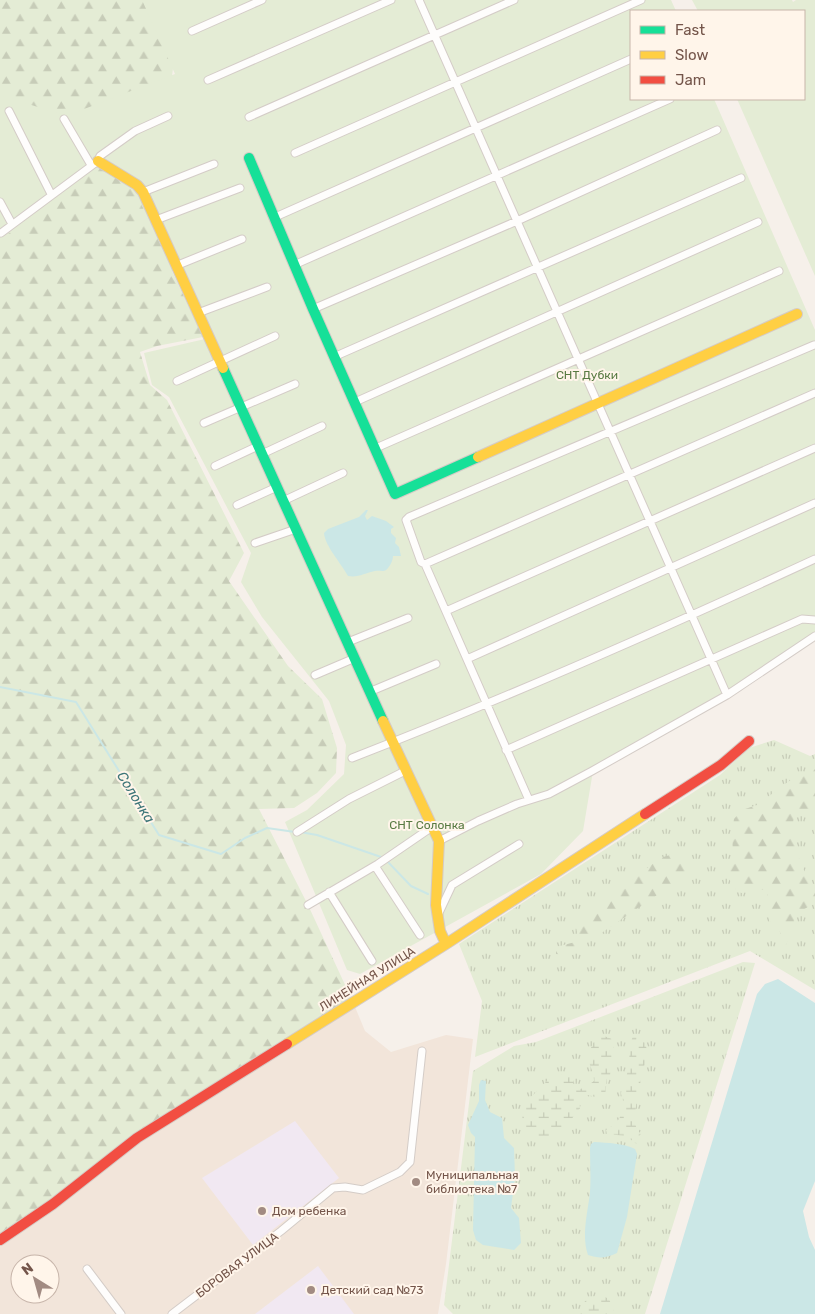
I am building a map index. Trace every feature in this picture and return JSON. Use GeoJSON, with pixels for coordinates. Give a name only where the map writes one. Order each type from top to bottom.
{"type":"FeatureCollection","features":[{"type":"Feature","properties":{"kind":"street"},"geometry":{"type":"LineString","coordinates":[[192,31],[262,0]]}},
{"type":"Feature","properties":{"kind":"street"},"geometry":{"type":"LineString","coordinates":[[208,80],[391,0]]}},
{"type":"Feature","properties":{"kind":"street"},"geometry":{"type":"LineString","coordinates":[[419,0],[579,359],[669,568],[727,695]]}},
{"type":"Feature","properties":{"kind":"street"},"geometry":{"type":"LineString","coordinates":[[249,116],[514,0]]}},
{"type":"Feature","properties":{"kind":"street"},"geometry":{"type":"LineString","coordinates":[[295,153],[640,0]]}},
{"type":"Feature","properties":{"kind":"street"},"geometry":{"type":"LineString","coordinates":[[273,218],[630,59]]}},
{"type":"Feature","properties":{"kind":"street"},"geometry":{"type":"LineString","coordinates":[[294,265],[668,100]]}},
{"type":"Feature","properties":{"kind":"street"},"geometry":{"type":"LineString","coordinates":[[10,111],[51,194]]}},
{"type":"Feature","properties":{"kind":"street"},"geometry":{"type":"LineString","coordinates":[[1,233],[135,130],[168,116]]}},
{"type":"Feature","properties":{"kind":"street"},"geometry":{"type":"LineString","coordinates":[[64,119],[94,163],[136,185],[143,192],[178,265],[369,692],[439,841],[435,901],[436,919],[446,944]]}},
{"type":"Feature","properties":{"kind":"street"},"geometry":{"type":"LineString","coordinates":[[313,310],[517,221],[718,130]]}},
{"type":"Feature","properties":{"kind":"street"},"geometry":{"type":"LineString","coordinates":[[249,158],[273,218],[395,494],[598,405],[797,314]]}},
{"type":"Feature","properties":{"kind":"street"},"geometry":{"type":"LineString","coordinates":[[143,192],[214,164]]}},
{"type":"Feature","properties":{"kind":"street"},"geometry":{"type":"LineString","coordinates":[[336,356],[741,178]]}},
{"type":"Feature","properties":{"kind":"street"},"geometry":{"type":"LineString","coordinates":[[156,220],[240,188]]}},
{"type":"Feature","properties":{"kind":"street"},"geometry":{"type":"LineString","coordinates":[[0,202],[12,224]]}},
{"type":"Feature","properties":{"kind":"street"},"geometry":{"type":"LineString","coordinates":[[355,402],[758,222]]}},
{"type":"Feature","properties":{"kind":"street"},"geometry":{"type":"LineString","coordinates":[[178,265],[242,239]]}},
{"type":"Feature","properties":{"kind":"street"},"geometry":{"type":"LineString","coordinates":[[376,448],[779,271]]}},
{"type":"Feature","properties":{"kind":"street"},"geometry":{"type":"LineString","coordinates":[[198,313],[267,287]]}},
{"type":"Feature","properties":{"kind":"street"},"geometry":{"type":"LineString","coordinates":[[177,381],[219,360],[275,336]]}},
{"type":"Feature","properties":{"kind":"street"},"geometry":{"type":"LineString","coordinates":[[529,800],[425,564],[421,562],[406,520],[409,517],[814,345]]}},
{"type":"Feature","properties":{"kind":"street"},"geometry":{"type":"LineString","coordinates":[[204,423],[295,384]]}},
{"type":"Feature","properties":{"kind":"street"},"geometry":{"type":"LineString","coordinates":[[425,564],[815,392]]}},
{"type":"Feature","properties":{"kind":"street"},"geometry":{"type":"LineString","coordinates":[[215,466],[322,426]]}},
{"type":"Feature","properties":{"kind":"street"},"geometry":{"type":"LineString","coordinates":[[446,611],[815,448]]}},
{"type":"Feature","properties":{"kind":"street"},"geometry":{"type":"LineString","coordinates":[[283,501],[343,473]]}},
{"type":"Feature","properties":{"kind":"street"},"geometry":{"type":"LineString","coordinates":[[237,504],[277,487]]}},
{"type":"Feature","properties":{"kind":"street"},"geometry":{"type":"LineString","coordinates":[[467,659],[815,503]]}},
{"type":"Feature","properties":{"kind":"street"},"geometry":{"type":"LineString","coordinates":[[255,544],[296,529]]}},
{"type":"Feature","properties":{"kind":"street"},"geometry":{"type":"LineString","coordinates":[[352,758],[486,704],[691,616],[815,559]]}},
{"type":"Feature","properties":{"kind":"street"},"geometry":{"type":"LineString","coordinates":[[348,642],[408,618]]}},
{"type":"Feature","properties":{"kind":"street"},"geometry":{"type":"LineString","coordinates":[[506,750],[802,619],[815,620]]}},
{"type":"Feature","properties":{"kind":"street"},"geometry":{"type":"LineString","coordinates":[[439,841],[478,821],[529,800],[549,794],[592,771],[727,695],[815,636]]}},
{"type":"Feature","properties":{"kind":"street"},"geometry":{"type":"LineString","coordinates":[[315,676],[354,658]]}},
{"type":"Feature","properties":{"kind":"street"},"geometry":{"type":"LineString","coordinates":[[369,692],[436,664]]}},
{"type":"Feature","properties":{"kind":"street","name":"ЛИНЕЙНАЯ УЛИЦА"},"geometry":{"type":"LineString","coordinates":[[0,1240],[53,1204],[137,1138],[446,944],[721,765],[749,741]]}},
{"type":"Feature","properties":{"kind":"street"},"geometry":{"type":"LineString","coordinates":[[297,832],[349,799],[405,771]]}},
{"type":"Feature","properties":{"kind":"street"},"geometry":{"type":"LineString","coordinates":[[308,905],[375,866],[432,827]]}},
{"type":"Feature","properties":{"kind":"street"},"geometry":{"type":"LineString","coordinates":[[436,919],[452,886],[519,844]]}},
{"type":"Feature","properties":{"kind":"street"},"geometry":{"type":"LineString","coordinates":[[375,866],[420,936]]}},
{"type":"Feature","properties":{"kind":"street"},"geometry":{"type":"LineString","coordinates":[[330,892],[372,961]]}},
{"type":"Feature","properties":{"kind":"street","name":"БОРОВАЯ УЛИЦА"},"geometry":{"type":"LineString","coordinates":[[172,1314],[281,1231],[333,1188],[345,1187],[363,1190],[400,1172],[410,1162],[422,1051]]}},
{"type":"Feature","properties":{"kind":"street"},"geometry":{"type":"LineString","coordinates":[[87,1269],[121,1314]]}},
{"type":"Feature","properties":{"kind":"shaded area"},"geometry":{"type":"Polygon","coordinates":[[[353,1002],[365,1031],[391,1052],[446,1035],[473,1039],[446,1264],[438,1314],[0,1314],[0,1240],[137,1138],[353,1002]]]}},
{"type":"Feature","properties":{"kind":"shaded area","name":"Дом ребенка"},"geometry":{"type":"Polygon","coordinates":[[[295,1121],[339,1178],[253,1245],[202,1178],[295,1121]]]}},
{"type":"Feature","properties":{"kind":"shaded area","name":"Детский сад №73"},"geometry":{"type":"Polygon","coordinates":[[[318,1266],[354,1314],[255,1314],[318,1266]]]}},
{"type":"Feature","properties":{"kind":"green space"},"geometry":{"type":"Polygon","coordinates":[[[0,0],[182,0],[172,76],[297,172],[172,271],[203,337],[157,346],[140,352],[150,385],[167,400],[244,553],[229,581],[288,666],[322,699],[337,748],[336,773],[317,793],[294,808],[259,809],[308,905],[353,1002],[137,1138],[0,1240],[0,0]]]}},
{"type":"Feature","properties":{"kind":"green space","name":"СНТ Дубки"},"geometry":{"type":"Polygon","coordinates":[[[142,0],[671,0],[676,10],[630,10],[630,100],[714,100],[815,330],[815,639],[593,771],[583,831],[541,874],[360,974],[347,970],[285,822],[307,810],[344,774],[346,745],[329,701],[262,617],[241,582],[251,553],[169,397],[152,385],[144,353],[205,339],[135,191],[101,168],[95,169],[0,240],[0,95],[66,116],[175,74],[142,0]]]}},
{"type":"Feature","properties":{"kind":"green space"},"geometry":{"type":"Polygon","coordinates":[[[692,0],[792,0],[793,2],[796,0],[815,0],[815,276],[737,100],[805,100],[805,10],[697,10],[692,0]]]}},
{"type":"Feature","properties":{"kind":"green space"},"geometry":{"type":"Polygon","coordinates":[[[774,740],[810,756],[815,754],[815,990],[750,951],[475,1057],[482,1001],[459,944],[720,775],[749,748],[774,740]]]}},
{"type":"Feature","properties":{"kind":"green space"},"geometry":{"type":"Polygon","coordinates":[[[815,769],[815,811],[799,810],[794,818],[792,827],[800,862],[815,893],[815,900],[808,907],[795,914],[794,924],[786,945],[783,943],[778,925],[769,921],[768,896],[765,889],[741,893],[733,887],[727,874],[733,854],[732,832],[734,819],[742,810],[757,805],[792,779],[812,772],[815,769]]]}},
{"type":"Feature","properties":{"kind":"green space"},"geometry":{"type":"Polygon","coordinates":[[[683,851],[694,870],[569,955],[556,954],[556,947],[579,941],[576,927],[593,905],[632,880],[660,858],[683,851]]]}},
{"type":"Feature","properties":{"kind":"green space"},"geometry":{"type":"Polygon","coordinates":[[[743,962],[755,963],[645,1314],[453,1314],[444,1305],[473,1071],[514,1046],[536,1042],[743,962]]]}},
{"type":"Feature","properties":{"kind":"green space"},"geometry":{"type":"Polygon","coordinates":[[[640,1034],[648,1053],[635,1114],[636,1126],[641,1134],[637,1138],[638,1145],[626,1136],[607,1134],[606,1130],[617,1121],[621,1114],[623,1101],[621,1093],[627,1074],[633,1035],[640,1034]]]}},
{"type":"Feature","properties":{"kind":"green space"},"geometry":{"type":"Polygon","coordinates":[[[604,1036],[612,1039],[614,1045],[605,1097],[601,1098],[583,1094],[579,1097],[580,1108],[561,1133],[550,1140],[535,1139],[528,1134],[523,1123],[522,1113],[528,1100],[548,1080],[566,1073],[574,1078],[573,1085],[576,1090],[584,1088],[594,1081],[589,1062],[590,1051],[596,1038],[604,1036]]]}},
{"type":"Feature","properties":{"kind":"green space"},"geometry":{"type":"Polygon","coordinates":[[[599,1294],[609,1299],[615,1314],[580,1314],[585,1301],[599,1294]]]}},
{"type":"Feature","properties":{"kind":"water"},"geometry":{"type":"Polygon","coordinates":[[[368,510],[365,516],[367,520],[372,516],[386,521],[394,527],[391,529],[391,533],[396,538],[395,543],[399,547],[401,556],[393,556],[390,565],[385,571],[348,576],[330,549],[324,533],[328,529],[359,517],[368,510]]]}},
{"type":"Feature","properties":{"kind":"water"},"geometry":{"type":"Polygon","coordinates":[[[778,979],[815,1003],[815,1181],[803,1211],[809,1237],[815,1250],[815,1314],[660,1314],[757,994],[765,984],[778,979]]]}},
{"type":"Feature","properties":{"kind":"water"},"geometry":{"type":"Polygon","coordinates":[[[481,1080],[486,1081],[485,1100],[490,1112],[502,1118],[504,1138],[514,1148],[515,1177],[511,1208],[519,1218],[521,1243],[514,1250],[483,1245],[476,1240],[473,1230],[475,1137],[468,1125],[479,1101],[479,1085],[481,1080]]]}},
{"type":"Feature","properties":{"kind":"water"},"geometry":{"type":"Polygon","coordinates":[[[594,1142],[626,1146],[635,1149],[637,1154],[627,1217],[617,1253],[603,1257],[588,1255],[585,1240],[590,1187],[590,1148],[594,1142]]]}},
{"type":"Feature","properties":{"kind":"waterway","name":"Солонка"},"geometry":{"type":"LineString","coordinates":[[0,687],[76,702],[159,835],[221,854],[245,838],[267,828],[295,832]]}},
{"type":"Feature","properties":{"kind":"waterway","name":"Солонка"},"geometry":{"type":"LineString","coordinates":[[300,832],[317,835],[384,858]]}},
{"type":"Feature","properties":{"kind":"waterway","name":"Солонка"},"geometry":{"type":"LineString","coordinates":[[387,861],[411,886],[428,894]]}},
{"type":"Feature","properties":{"kind":"traffic: fast"},"geometry":{"type":"LineString","coordinates":[[249,158],[395,494],[478,457]]}},
{"type":"Feature","properties":{"kind":"traffic: fast"},"geometry":{"type":"LineString","coordinates":[[223,368],[383,721]]}},
{"type":"Feature","properties":{"kind":"traffic: slow"},"geometry":{"type":"LineString","coordinates":[[98,161],[137,185],[143,192],[223,368]]}},
{"type":"Feature","properties":{"kind":"traffic: slow"},"geometry":{"type":"LineString","coordinates":[[478,457],[797,314]]}},
{"type":"Feature","properties":{"kind":"traffic: slow"},"geometry":{"type":"LineString","coordinates":[[383,721],[439,841],[436,905],[440,931],[446,944]]}},
{"type":"Feature","properties":{"kind":"traffic: slow"},"geometry":{"type":"LineString","coordinates":[[287,1044],[446,944],[645,814]]}},
{"type":"Feature","properties":{"kind":"traffic: jam"},"geometry":{"type":"LineString","coordinates":[[645,814],[721,765],[749,741]]}},
{"type":"Feature","properties":{"kind":"traffic: jam"},"geometry":{"type":"LineString","coordinates":[[0,1240],[53,1204],[137,1138],[287,1044]]}},
{"type":"Feature","properties":{"kind":"place","name":"Муниципальная библиотека №7"},"geometry":{"type":"Point","coordinates":[416,1182]}},
{"type":"Feature","properties":{"kind":"place","name":"Дом ребенка"},"geometry":{"type":"Point","coordinates":[262,1211]}},
{"type":"Feature","properties":{"kind":"place","name":"Детский сад №73"},"geometry":{"type":"Point","coordinates":[311,1290]}},
{"type":"Feature","properties":{"kind":"park label","name":"СНТ Солонка"},"geometry":{"type":"Point","coordinates":[427,825]}}]}
